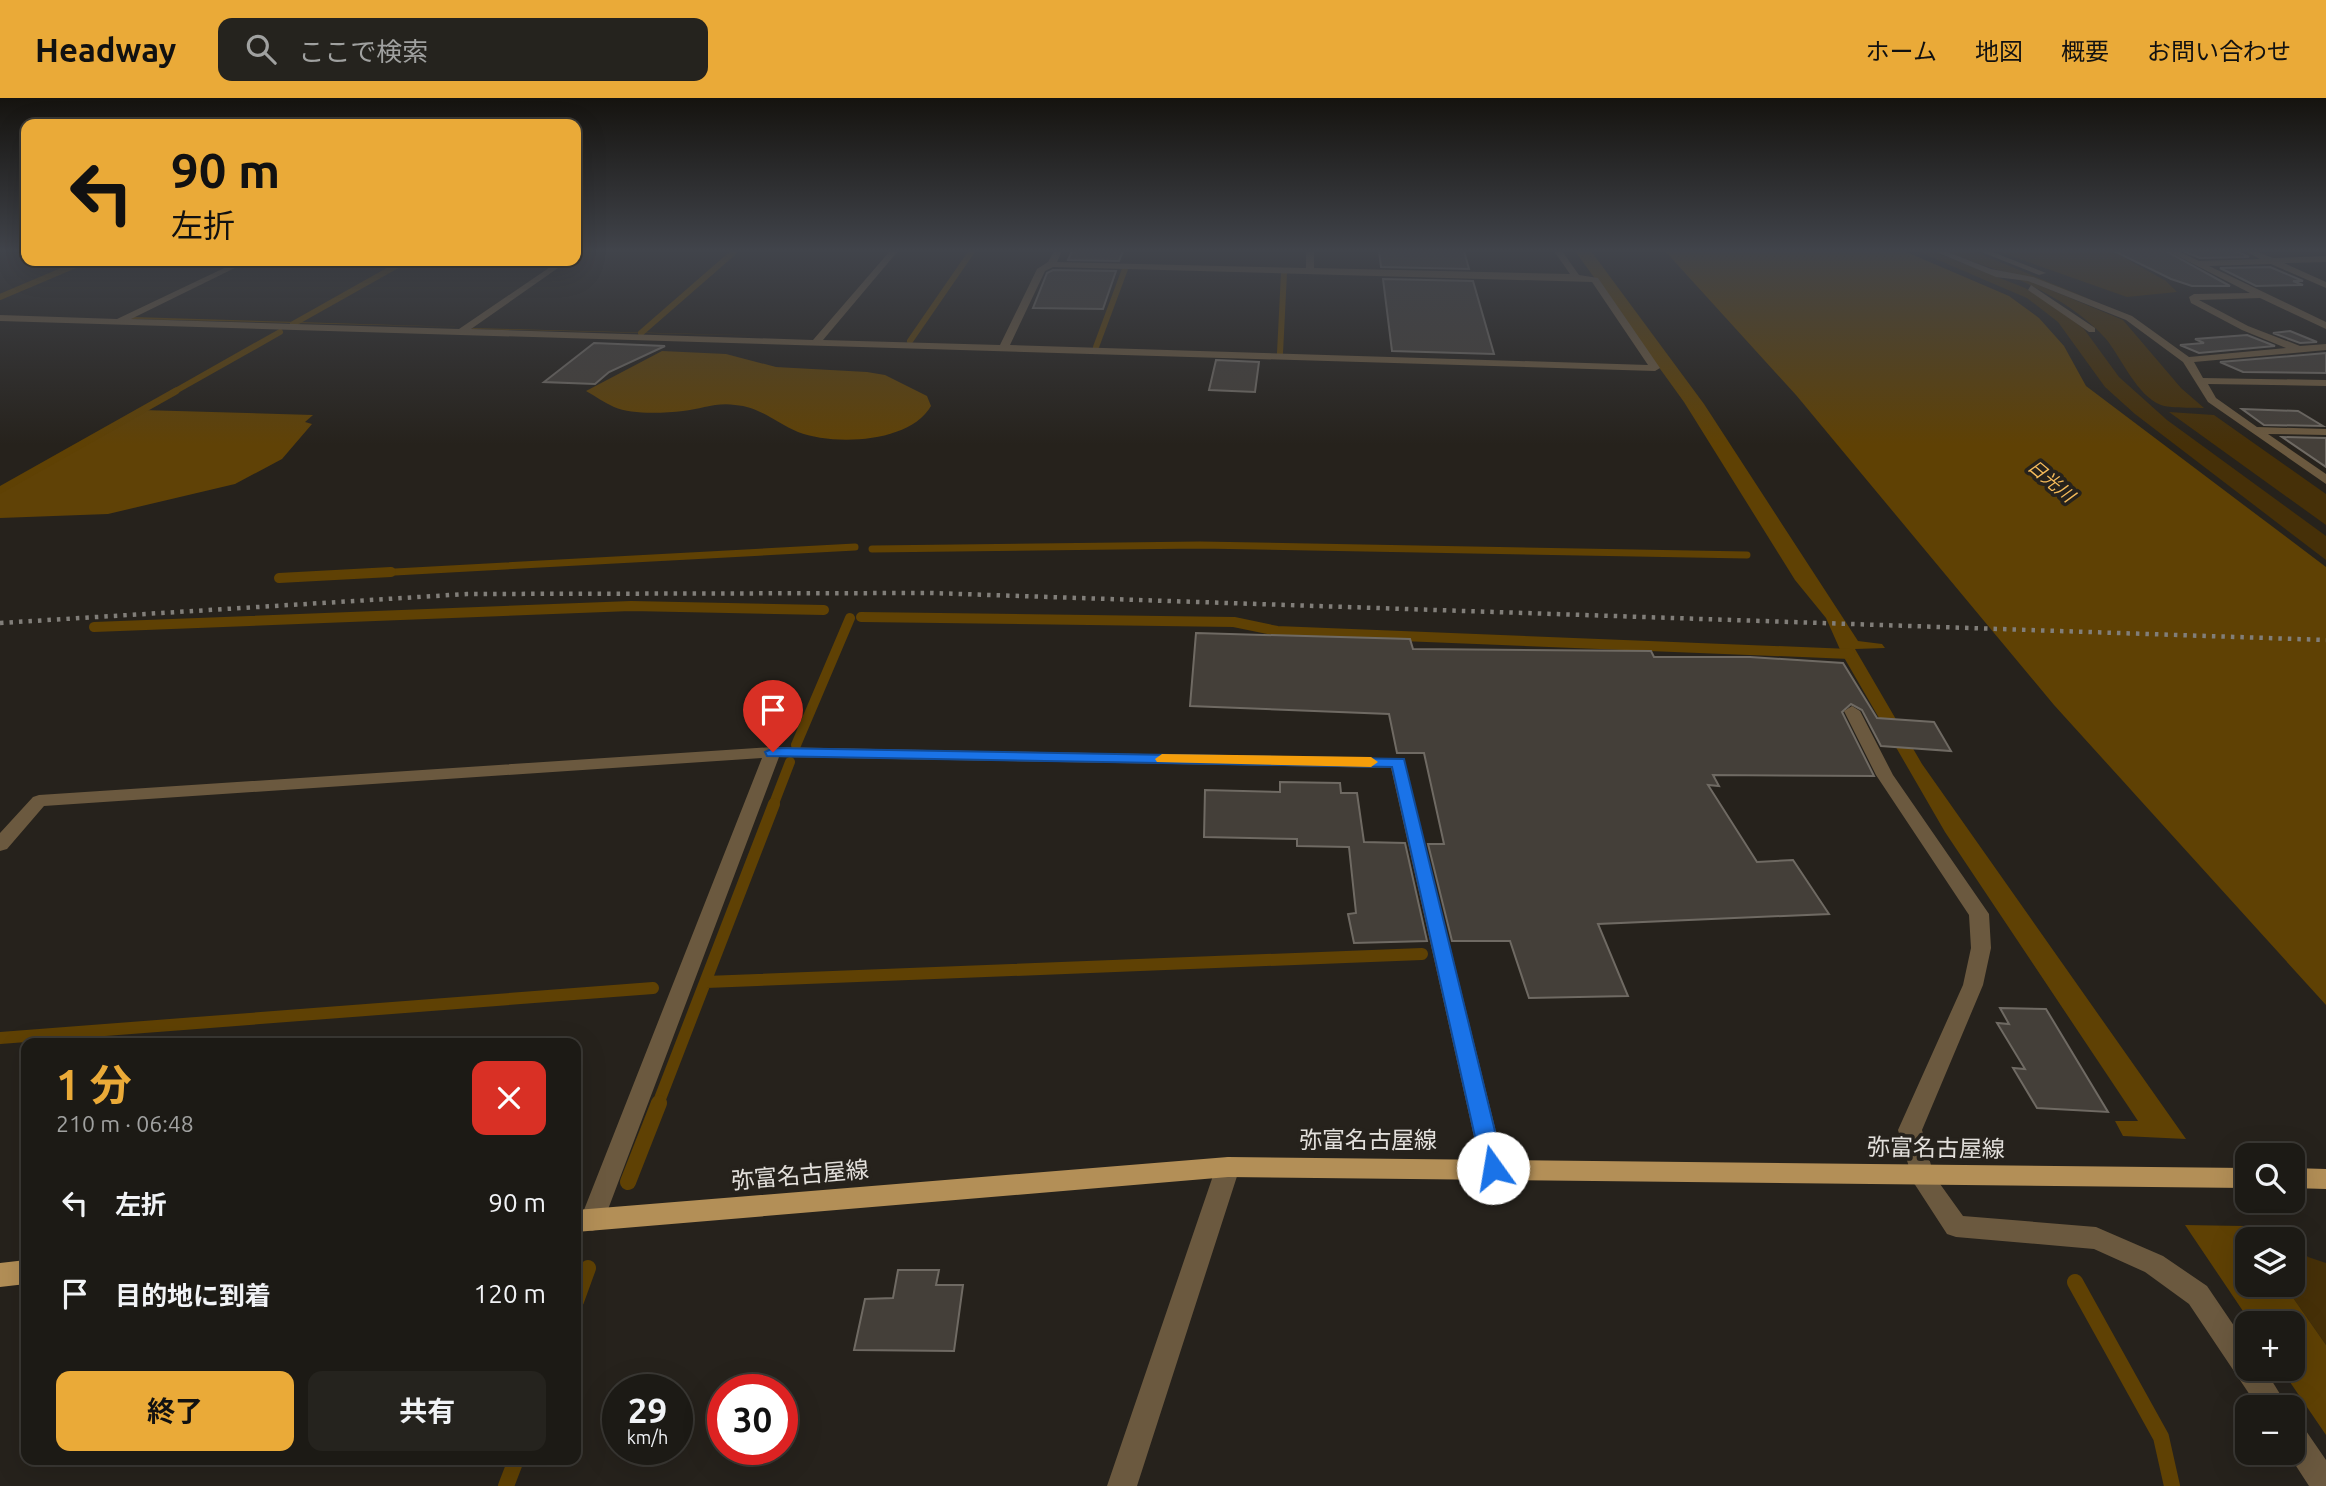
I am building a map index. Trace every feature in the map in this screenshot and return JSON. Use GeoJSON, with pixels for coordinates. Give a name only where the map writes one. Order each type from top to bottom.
{"type":"FeatureCollection","features":[{"type":"Feature","properties":{"kind":"main road","name":"弥富名古屋線"},"geometry":{"type":"LineString","coordinates":[[584,1221],[1227,1167],[1493,1168],[1922,1177],[2235,1178]]}},
{"type":"Feature","properties":{"kind":"main road"},"geometry":{"type":"LineString","coordinates":[[2305,1178],[2326,1179]]}},
{"type":"Feature","properties":{"kind":"main road"},"geometry":{"type":"LineString","coordinates":[[0,1275],[21,1273]]}},
{"type":"Feature","properties":{"kind":"street"},"geometry":{"type":"LineString","coordinates":[[118,322],[131,316]]}},
{"type":"Feature","properties":{"kind":"street"},"geometry":{"type":"LineString","coordinates":[[461,332],[485,316]]}},
{"type":"Feature","properties":{"kind":"street"},"geometry":{"type":"LineString","coordinates":[[815,343],[838,316]]}},
{"type":"Feature","properties":{"kind":"street"},"geometry":{"type":"LineString","coordinates":[[1003,349],[1019,316]]}},
{"type":"Feature","properties":{"kind":"street"},"geometry":{"type":"LineString","coordinates":[[0,318],[1655,368],[1620,316]]}},
{"type":"Feature","properties":{"kind":"street"},"geometry":{"type":"LineString","coordinates":[[2071,316],[2092,330]]}},
{"type":"Feature","properties":{"kind":"street"},"geometry":{"type":"LineString","coordinates":[[2123,316],[2187,360],[2198,381],[2213,400],[2326,480]]}},
{"type":"Feature","properties":{"kind":"street"},"geometry":{"type":"LineString","coordinates":[[2138,316],[2148,324],[2150,332]]}},
{"type":"Feature","properties":{"kind":"street"},"geometry":{"type":"LineString","coordinates":[[2222,316],[2299,349]]}},
{"type":"Feature","properties":{"kind":"street"},"geometry":{"type":"LineString","coordinates":[[2305,316],[2326,326]]}},
{"type":"Feature","properties":{"kind":"street"},"geometry":{"type":"LineString","coordinates":[[2187,360],[2326,347]]}},
{"type":"Feature","properties":{"kind":"street"},"geometry":{"type":"LineString","coordinates":[[2198,381],[2326,383]]}},
{"type":"Feature","properties":{"kind":"street"},"geometry":{"type":"LineString","coordinates":[[2255,430],[2326,432]]}},
{"type":"Feature","properties":{"kind":"street"},"geometry":{"type":"LineString","coordinates":[[1852,711],[1885,775],[1979,914],[1981,948],[1973,985],[1910,1130],[1922,1177],[1956,1226],[2096,1238],[2154,1264],[2198,1296],[2235,1350]]}},
{"type":"Feature","properties":{"kind":"street"},"geometry":{"type":"LineString","coordinates":[[0,845],[39,801],[773,752],[1398,763],[1493,1168]]}},
{"type":"Feature","properties":{"kind":"street"},"geometry":{"type":"LineString","coordinates":[[584,1221],[773,752]]}},
{"type":"Feature","properties":{"kind":"street"},"geometry":{"type":"LineString","coordinates":[[1122,1486],[1227,1167]]}},
{"type":"Feature","properties":{"kind":"street"},"geometry":{"type":"LineString","coordinates":[[2309,1450],[2326,1486]]}},
{"type":"Feature","properties":{"kind":"shaded area"},"geometry":{"type":"Polygon","coordinates":[[[2050,316],[2067,316],[2084,329],[2119,377],[2167,420],[2326,536],[2326,560],[2135,414],[2105,387],[2058,322],[2050,316]]]}},
{"type":"Feature","properties":{"kind":"shaded area"},"geometry":{"type":"Polygon","coordinates":[[[2080,316],[2113,316],[2123,320],[2181,388],[2204,408],[2166,406],[2152,400],[2137,385],[2106,339],[2080,316]]]}},
{"type":"Feature","properties":{"kind":"shaded area"},"geometry":{"type":"Polygon","coordinates":[[[662,351],[726,354],[776,367],[885,375],[927,396],[931,406],[921,418],[906,428],[889,434],[850,440],[798,432],[744,406],[722,404],[683,411],[639,412],[621,410],[586,391],[662,351]]]}},
{"type":"Feature","properties":{"kind":"shaded area"},"geometry":{"type":"Polygon","coordinates":[[[142,410],[313,415],[305,422],[312,424],[282,459],[235,484],[108,514],[0,518],[0,490],[142,410]]]}},
{"type":"Feature","properties":{"kind":"shaded area"},"geometry":{"type":"Polygon","coordinates":[[[2169,412],[2214,415],[2326,494],[2326,525],[2169,412]]]}},
{"type":"Feature","properties":{"kind":"shaded area"},"geometry":{"type":"Polygon","coordinates":[[[2305,1254],[2326,1263],[2326,1345],[2305,1315],[2305,1311],[2292,1297],[2305,1297],[2305,1254]]]}},
{"type":"Feature","properties":{"kind":"water"},"geometry":{"type":"Polygon","coordinates":[[[1622,316],[1639,316],[1704,404],[1858,641],[1882,644],[1885,648],[1855,649],[1922,764],[2186,1139],[2123,1136],[2115,1121],[2138,1121],[1945,832],[1842,654],[1826,618],[1795,580],[1684,402],[1622,316]]]}},
{"type":"Feature","properties":{"kind":"water","name":"日光川"},"geometry":{"type":"Polygon","coordinates":[[[1724,316],[2036,316],[2064,346],[2086,386],[2326,567],[2326,1005],[2054,705],[1796,395],[1724,316]]]}},
{"type":"Feature","properties":{"kind":"water"},"geometry":{"type":"Polygon","coordinates":[[[133,317],[460,327],[130,319],[133,317]]]}},
{"type":"Feature","properties":{"kind":"water"},"geometry":{"type":"Polygon","coordinates":[[[473,328],[813,337],[471,329],[473,328]]]}},
{"type":"Feature","properties":{"kind":"water"},"geometry":{"type":"Polygon","coordinates":[[[2185,1225],[2243,1226],[2235,1227],[2235,1297],[2292,1297],[2302,1311],[2243,1311],[2185,1225]]]}},
{"type":"Feature","properties":{"kind":"water"},"geometry":{"type":"Polygon","coordinates":[[[2305,1315],[2326,1345],[2326,1435],[2305,1404],[2305,1395],[2299,1395],[2289,1381],[2305,1381],[2305,1315]]]}},
{"type":"Feature","properties":{"kind":"building"},"geometry":{"type":"Polygon","coordinates":[[[1388,316],[1483,316],[1494,354],[1392,351],[1388,316]]]}},
{"type":"Feature","properties":{"kind":"building"},"geometry":{"type":"Polygon","coordinates":[[[2290,331],[2317,342],[2300,343],[2273,333],[2290,331]]]}},
{"type":"Feature","properties":{"kind":"building"},"geometry":{"type":"Polygon","coordinates":[[[2247,335],[2275,346],[2199,353],[2180,345],[2204,343],[2195,339],[2247,335]]]}},
{"type":"Feature","properties":{"kind":"building"},"geometry":{"type":"Polygon","coordinates":[[[594,343],[665,346],[609,372],[595,384],[544,382],[594,343]]]}},
{"type":"Feature","properties":{"kind":"building"},"geometry":{"type":"Polygon","coordinates":[[[2326,353],[2326,373],[2243,372],[2220,362],[2326,353]]]}},
{"type":"Feature","properties":{"kind":"building"},"geometry":{"type":"Polygon","coordinates":[[[1216,360],[1259,362],[1255,392],[1209,390],[1216,360]]]}},
{"type":"Feature","properties":{"kind":"building"},"geometry":{"type":"Polygon","coordinates":[[[2242,409],[2298,411],[2323,426],[2264,425],[2242,409]]]}},
{"type":"Feature","properties":{"kind":"building"},"geometry":{"type":"Polygon","coordinates":[[[2282,437],[2326,438],[2326,467],[2282,437]]]}},
{"type":"Feature","properties":{"kind":"building"},"geometry":{"type":"Polygon","coordinates":[[[1196,633],[1410,639],[1413,649],[1651,651],[1654,657],[1750,657],[1843,663],[1877,718],[1934,722],[1951,751],[1881,746],[1862,710],[1851,704],[1842,712],[1874,776],[1713,775],[1719,786],[1708,785],[1757,862],[1793,860],[1829,914],[1598,924],[1628,996],[1529,998],[1510,941],[1452,941],[1428,844],[1444,844],[1424,753],[1397,753],[1389,714],[1190,706],[1196,633]]]}},
{"type":"Feature","properties":{"kind":"building"},"geometry":{"type":"Polygon","coordinates":[[[1280,782],[1340,783],[1341,793],[1357,793],[1364,842],[1405,843],[1427,941],[1354,943],[1348,914],[1356,913],[1349,847],[1297,846],[1297,839],[1204,837],[1205,790],[1280,792],[1280,782]]]}},
{"type":"Feature","properties":{"kind":"building"},"geometry":{"type":"Polygon","coordinates":[[[2000,1008],[2046,1009],[2108,1112],[2037,1108],[2013,1068],[2025,1069],[1997,1023],[2009,1024],[2000,1008]]]}},
{"type":"Feature","properties":{"kind":"building"},"geometry":{"type":"Polygon","coordinates":[[[898,1270],[939,1270],[936,1285],[963,1285],[954,1351],[854,1350],[865,1299],[893,1298],[898,1270]]]}},
{"type":"Feature","properties":{"kind":"waterway"},"geometry":{"type":"LineString","coordinates":[[293,324],[308,316]]}},
{"type":"Feature","properties":{"kind":"waterway"},"geometry":{"type":"LineString","coordinates":[[641,333],[661,316]]}},
{"type":"Feature","properties":{"kind":"waterway"},"geometry":{"type":"LineString","coordinates":[[910,341],[927,316]]}},
{"type":"Feature","properties":{"kind":"waterway"},"geometry":{"type":"LineString","coordinates":[[1096,347],[1108,316]]}},
{"type":"Feature","properties":{"kind":"waterway"},"geometry":{"type":"LineString","coordinates":[[1280,353],[1282,316]]}},
{"type":"Feature","properties":{"kind":"waterway"},"geometry":{"type":"LineString","coordinates":[[172,393],[280,332]]}},
{"type":"Feature","properties":{"kind":"waterway"},"geometry":{"type":"LineString","coordinates":[[0,490],[176,391]]}},
{"type":"Feature","properties":{"kind":"waterway"},"geometry":{"type":"LineString","coordinates":[[872,549],[1200,545],[1747,555]]}},
{"type":"Feature","properties":{"kind":"waterway"},"geometry":{"type":"LineString","coordinates":[[358,574],[855,547]]}},
{"type":"Feature","properties":{"kind":"waterway"},"geometry":{"type":"LineString","coordinates":[[279,578],[391,572]]}},
{"type":"Feature","properties":{"kind":"waterway"},"geometry":{"type":"LineString","coordinates":[[94,627],[631,606],[824,610]]}},
{"type":"Feature","properties":{"kind":"waterway"},"geometry":{"type":"LineString","coordinates":[[861,617],[1234,622],[1277,631],[1850,654]]}},
{"type":"Feature","properties":{"kind":"waterway"},"geometry":{"type":"LineString","coordinates":[[796,745],[850,618]]}},
{"type":"Feature","properties":{"kind":"waterway"},"geometry":{"type":"LineString","coordinates":[[773,806],[790,762]]}},
{"type":"Feature","properties":{"kind":"waterway"},"geometry":{"type":"LineString","coordinates":[[658,1104],[774,804]]}},
{"type":"Feature","properties":{"kind":"waterway"},"geometry":{"type":"LineString","coordinates":[[706,982],[1422,954]]}},
{"type":"Feature","properties":{"kind":"waterway"},"geometry":{"type":"LineString","coordinates":[[0,1038],[653,988]]}},
{"type":"Feature","properties":{"kind":"waterway"},"geometry":{"type":"LineString","coordinates":[[628,1182],[659,1103]]}},
{"type":"Feature","properties":{"kind":"waterway"},"geometry":{"type":"LineString","coordinates":[[581,1287],[588,1268]]}},
{"type":"Feature","properties":{"kind":"waterway"},"geometry":{"type":"LineString","coordinates":[[2075,1282],[2161,1437],[2172,1486]]}},
{"type":"Feature","properties":{"kind":"waterway"},"geometry":{"type":"LineString","coordinates":[[506,1486],[514,1465]]}},
{"type":"Feature","properties":{"kind":"railway"},"geometry":{"type":"LineString","coordinates":[[0,623],[467,594],[931,593],[2326,640]]}},
{"type":"Feature","properties":{"kind":"slow traffic"},"geometry":{"type":"LineString","coordinates":[[1162,759],[1371,762]]}},
{"type":"Feature","properties":{"kind":"route"},"geometry":{"type":"LineString","coordinates":[[773,752],[1398,763],[1493,1168]]}}]}
